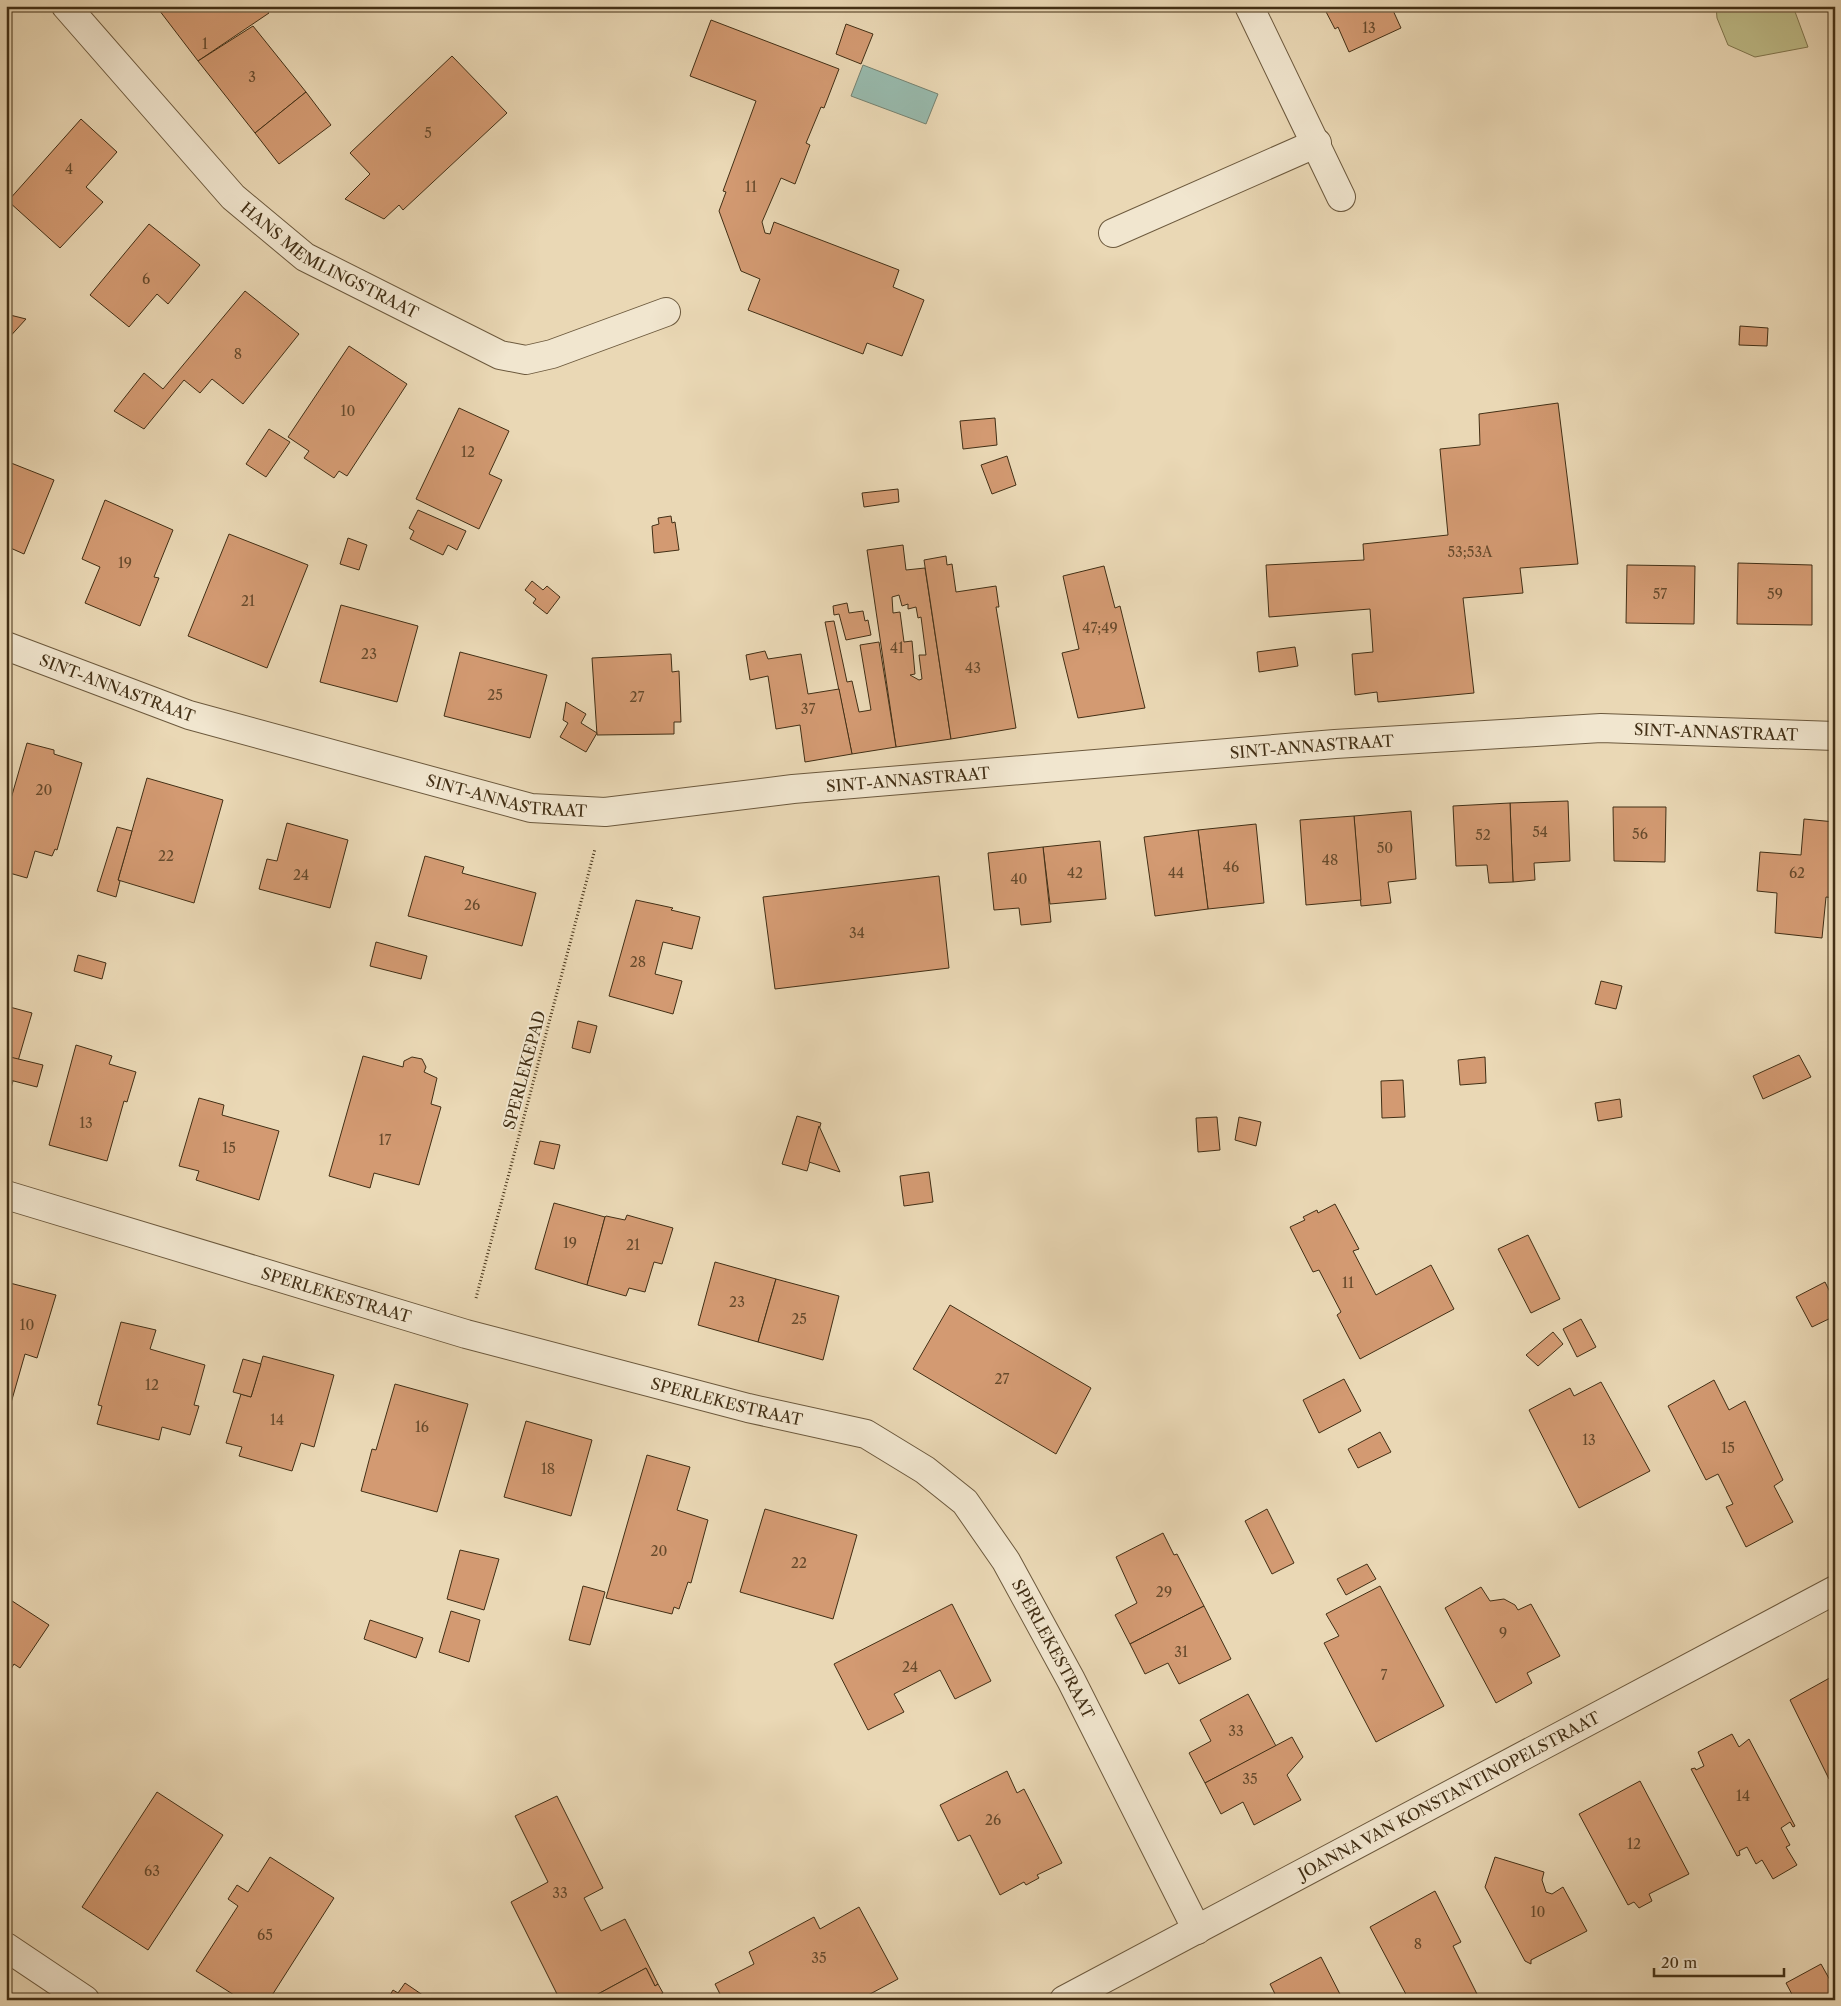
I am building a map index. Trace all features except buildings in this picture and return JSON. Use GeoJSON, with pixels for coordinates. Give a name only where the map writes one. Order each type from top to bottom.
{"type":"FeatureCollection","features":[{"type":"Feature","properties":{"kind":"street","name":"HANS MEMLINGSTRAAT"},"geometry":{"type":"LineString","coordinates":[[66,6],[233,197],[305,257],[500,355],[526,360],[552,354],[666,312]]}},
{"type":"Feature","properties":{"kind":"street"},"geometry":{"type":"LineString","coordinates":[[1249,6],[1317,143],[1341,197]]}},
{"type":"Feature","properties":{"kind":"street"},"geometry":{"type":"LineString","coordinates":[[1113,233],[1317,143]]}},
{"type":"Feature","properties":{"kind":"street","name":"SINT-ANNASTRAAT"},"geometry":{"type":"LineString","coordinates":[[6,646],[189,715],[531,808],[606,812],[793,788],[1334,744],[1542,731],[1601,728],[1835,736]]}},
{"type":"Feature","properties":{"kind":"street","name":"SPERLEKESTRAAT"},"geometry":{"type":"LineString","coordinates":[[6,1195],[466,1334],[748,1408],[866,1434],[925,1470],[965,1502],[1006,1561],[1071,1680],[1197,1930]]}},
{"type":"Feature","properties":{"kind":"street","name":"JOANNA VAN KONSTANTINOPELSTRAAT"},"geometry":{"type":"LineString","coordinates":[[1064,2000],[1835,1590]]}},
{"type":"Feature","properties":{"kind":"street"},"geometry":{"type":"LineString","coordinates":[[6,1947],[85,2000]]}},
{"type":"Feature","properties":{"kind":"path","name":"SPERLEKEPAD"},"geometry":{"type":"LineString","coordinates":[[466,1334],[606,812]]}},
{"type":"Feature","properties":{"kind":"shaded area"},"geometry":{"type":"Polygon","coordinates":[[[1716,6],[1797,6],[1794,9],[1808,47],[1755,57],[1728,45],[1717,18],[1716,6]]]}},
{"type":"Feature","properties":{"kind":"shaded area"},"geometry":{"type":"Polygon","coordinates":[[[863,65],[938,94],[926,124],[851,96],[863,65]]]}}]}
